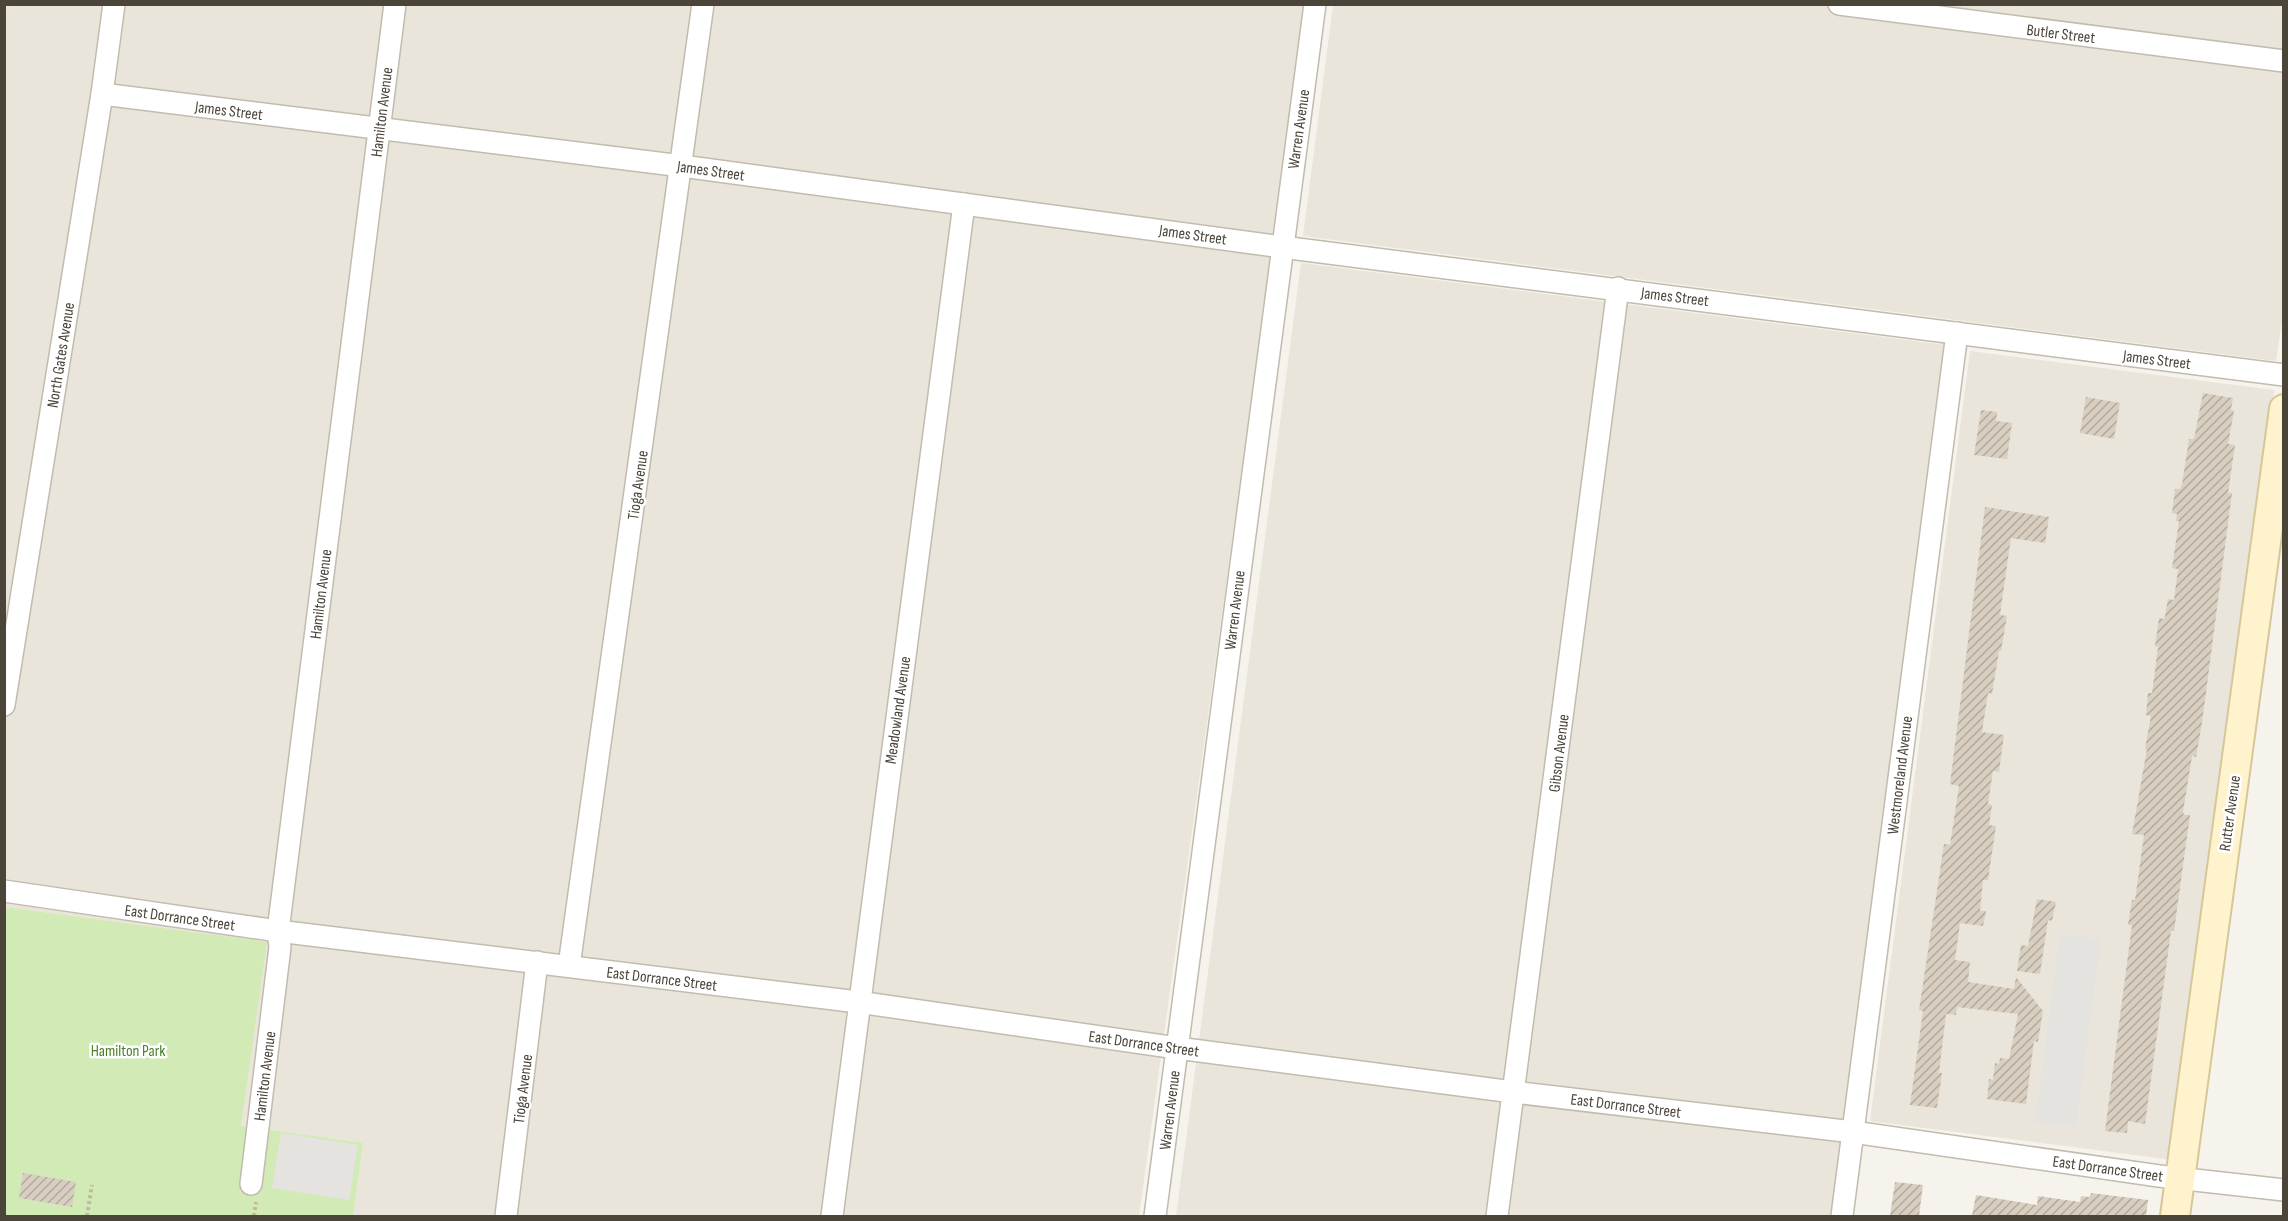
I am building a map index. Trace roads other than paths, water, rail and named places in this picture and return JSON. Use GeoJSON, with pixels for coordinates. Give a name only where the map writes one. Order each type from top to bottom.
{"type":"FeatureCollection","features":[{"type":"Feature","properties":{"kind":"main road","name":"Rutter Avenue"},"geometry":{"type":"LineString","coordinates":[[2175,1216],[2283,409]]}},
{"type":"Feature","properties":{"kind":"street","name":"North Gates Avenue"},"geometry":{"type":"LineString","coordinates":[[4,705],[102,94],[114,4]]}},
{"type":"Feature","properties":{"kind":"street","name":"Hamilton Avenue"},"geometry":{"type":"LineString","coordinates":[[250,1184],[280,947],[278,931],[395,4]]}},
{"type":"Feature","properties":{"kind":"street","name":"Tioga Avenue"},"geometry":{"type":"LineString","coordinates":[[569,966],[703,4]]}},
{"type":"Feature","properties":{"kind":"street","name":"Warren Avenue"},"geometry":{"type":"LineString","coordinates":[[1155,1216],[1315,4]]}},
{"type":"Feature","properties":{"kind":"street","name":"Butler Street"},"geometry":{"type":"LineString","coordinates":[[1839,4],[2283,61]]}},
{"type":"Feature","properties":{"kind":"street","name":"James Street"},"geometry":{"type":"LineString","coordinates":[[102,94],[682,166],[1282,247],[1618,288],[2283,375]]}},
{"type":"Feature","properties":{"kind":"street","name":"Meadowland Avenue"},"geometry":{"type":"LineString","coordinates":[[832,1216],[858,1002],[964,204]]}},
{"type":"Feature","properties":{"kind":"street","name":"Gibson Avenue"},"geometry":{"type":"LineString","coordinates":[[1497,1216],[1618,288]]}},
{"type":"Feature","properties":{"kind":"street","name":"Westmoreland Avenue"},"geometry":{"type":"LineString","coordinates":[[1842,1216],[1957,333]]}},
{"type":"Feature","properties":{"kind":"street","name":"East Dorrance Street"},"geometry":{"type":"LineString","coordinates":[[4,891],[278,931],[858,1002],[1177,1048],[1513,1092],[1853,1132],[2179,1178],[2283,1190]]}},
{"type":"Feature","properties":{"kind":"street","name":"Tioga Avenue"},"geometry":{"type":"LineString","coordinates":[[506,1216],[537,962]]}},
{"type":"Feature","properties":{"kind":"park label","name":"Hamilton Park"},"geometry":{"type":"Point","coordinates":[128,1050]}}]}
